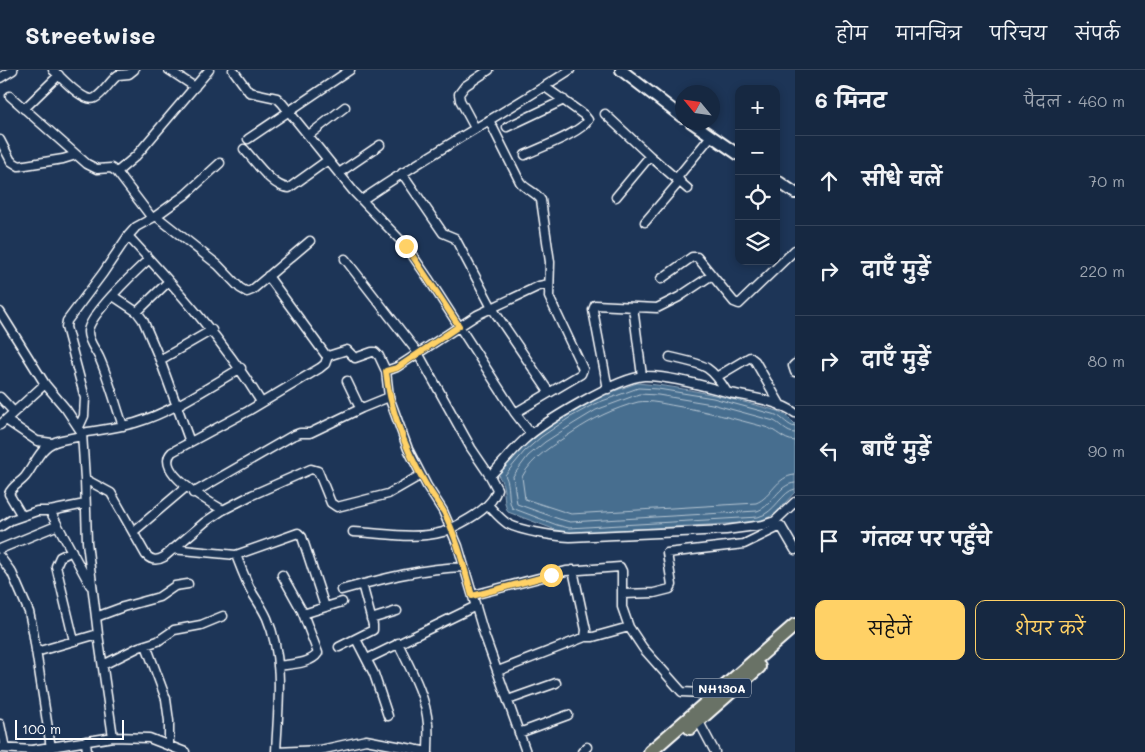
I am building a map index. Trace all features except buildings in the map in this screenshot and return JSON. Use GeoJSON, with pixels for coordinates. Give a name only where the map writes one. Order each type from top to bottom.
{"type":"FeatureCollection","features":[{"type":"Feature","properties":{"kind":"highway","name":"NH130A"},"geometry":{"type":"LineString","coordinates":[[662,752],[698,720],[729,687],[795,625]]}},
{"type":"Feature","properties":{"kind":"highway","name":"NH130A"},"geometry":{"type":"LineString","coordinates":[[650,752],[713,696],[729,687],[795,636]]}},
{"type":"Feature","properties":{"kind":"street"},"geometry":{"type":"LineString","coordinates":[[0,78],[13,70]]}},
{"type":"Feature","properties":{"kind":"street"},"geometry":{"type":"LineString","coordinates":[[24,109],[56,73],[82,96],[91,99],[95,98],[118,75],[129,74],[134,70]]}},
{"type":"Feature","properties":{"kind":"street"},"geometry":{"type":"LineString","coordinates":[[169,70],[195,87]]}},
{"type":"Feature","properties":{"kind":"street"},"geometry":{"type":"LineString","coordinates":[[116,172],[136,156],[209,70]]}},
{"type":"Feature","properties":{"kind":"street"},"geometry":{"type":"LineString","coordinates":[[233,70],[249,92],[277,98],[362,200],[406,246],[515,413],[532,434]]}},
{"type":"Feature","properties":{"kind":"street"},"geometry":{"type":"LineString","coordinates":[[248,139],[288,110],[350,70]]}},
{"type":"Feature","properties":{"kind":"street"},"geometry":{"type":"LineString","coordinates":[[475,128],[460,100],[459,94],[465,86],[489,70]]}},
{"type":"Feature","properties":{"kind":"street"},"geometry":{"type":"LineString","coordinates":[[362,200],[402,172],[570,70]]}},
{"type":"Feature","properties":{"kind":"street"},"geometry":{"type":"LineString","coordinates":[[621,70],[675,112]]}},
{"type":"Feature","properties":{"kind":"street"},"geometry":{"type":"LineString","coordinates":[[525,155],[575,132],[587,123],[587,118],[545,86]]}},
{"type":"Feature","properties":{"kind":"street"},"geometry":{"type":"LineString","coordinates":[[10,96],[92,167],[102,170],[111,168],[116,172],[154,217],[218,265],[243,291],[252,290],[310,241]]}},
{"type":"Feature","properties":{"kind":"street"},"geometry":{"type":"LineString","coordinates":[[508,127],[564,100]]}},
{"type":"Feature","properties":{"kind":"street"},"geometry":{"type":"LineString","coordinates":[[309,135],[345,108]]}},
{"type":"Feature","properties":{"kind":"street"},"geometry":{"type":"LineString","coordinates":[[605,114],[688,188]]}},
{"type":"Feature","properties":{"kind":"street"},"geometry":{"type":"LineString","coordinates":[[489,120],[520,182],[524,187],[538,195],[541,200],[550,262],[549,297],[584,369],[581,374],[515,413]]}},
{"type":"Feature","properties":{"kind":"street"},"geometry":{"type":"LineString","coordinates":[[702,130],[735,152]]}},
{"type":"Feature","properties":{"kind":"street"},"geometry":{"type":"LineString","coordinates":[[645,222],[711,136]]}},
{"type":"Feature","properties":{"kind":"street"},"geometry":{"type":"LineString","coordinates":[[0,140],[11,161],[18,166],[63,159],[76,155]]}},
{"type":"Feature","properties":{"kind":"street"},"geometry":{"type":"LineString","coordinates":[[338,172],[380,145]]}},
{"type":"Feature","properties":{"kind":"street"},"geometry":{"type":"LineString","coordinates":[[244,149],[283,188],[289,188],[328,160]]}},
{"type":"Feature","properties":{"kind":"street"},"geometry":{"type":"LineString","coordinates":[[616,198],[650,156]]}},
{"type":"Feature","properties":{"kind":"street"},"geometry":{"type":"LineString","coordinates":[[113,737],[88,550],[81,432],[84,416],[84,398],[66,324],[136,227],[185,195],[220,163]]}},
{"type":"Feature","properties":{"kind":"street"},"geometry":{"type":"LineString","coordinates":[[402,172],[443,234],[455,238],[492,308],[549,392]]}},
{"type":"Feature","properties":{"kind":"street"},"geometry":{"type":"LineString","coordinates":[[780,183],[795,193]]}},
{"type":"Feature","properties":{"kind":"street"},"geometry":{"type":"LineString","coordinates":[[128,236],[212,330],[241,368],[262,402]]}},
{"type":"Feature","properties":{"kind":"street"},"geometry":{"type":"LineString","coordinates":[[660,279],[695,256],[734,302],[739,304],[795,250]]}},
{"type":"Feature","properties":{"kind":"street"},"geometry":{"type":"LineString","coordinates":[[123,426],[99,357],[88,335],[88,330],[93,320],[113,296],[149,259]]}},
{"type":"Feature","properties":{"kind":"street"},"geometry":{"type":"LineString","coordinates":[[345,260],[418,354],[471,448],[497,489],[494,498],[488,505],[451,528],[436,534],[411,535],[353,532]]}},
{"type":"Feature","properties":{"kind":"street"},"geometry":{"type":"LineString","coordinates":[[608,389],[594,307],[597,304],[647,308],[666,305],[712,275]]}},
{"type":"Feature","properties":{"kind":"street"},"geometry":{"type":"LineString","coordinates":[[268,276],[322,352],[328,356]]}},
{"type":"Feature","properties":{"kind":"street"},"geometry":{"type":"LineString","coordinates":[[137,312],[168,281]]}},
{"type":"Feature","properties":{"kind":"street"},"geometry":{"type":"LineString","coordinates":[[386,371],[397,368],[459,326],[492,308],[538,286],[549,284]]}},
{"type":"Feature","properties":{"kind":"street"},"geometry":{"type":"LineString","coordinates":[[113,296],[137,312],[146,327],[190,442]]}},
{"type":"Feature","properties":{"kind":"street"},"geometry":{"type":"LineString","coordinates":[[633,307],[642,376]]}},
{"type":"Feature","properties":{"kind":"street"},"geometry":{"type":"LineString","coordinates":[[0,312],[45,384],[81,432]]}},
{"type":"Feature","properties":{"kind":"street"},"geometry":{"type":"LineString","coordinates":[[160,360],[212,330]]}},
{"type":"Feature","properties":{"kind":"street"},"geometry":{"type":"LineString","coordinates":[[328,356],[347,350],[355,358],[375,352],[380,356],[386,371],[389,397],[408,449],[421,475],[444,512],[451,528],[472,596],[526,752]]}},
{"type":"Feature","properties":{"kind":"street"},"geometry":{"type":"LineString","coordinates":[[223,510],[186,487],[172,471],[167,460],[172,452],[320,368],[325,364],[328,356]]}},
{"type":"Feature","properties":{"kind":"street"},"geometry":{"type":"LineString","coordinates":[[670,357],[704,365],[718,376],[727,392]]}},
{"type":"Feature","properties":{"kind":"street"},"geometry":{"type":"LineString","coordinates":[[718,376],[750,357],[755,361],[781,406]]}},
{"type":"Feature","properties":{"kind":"street"},"geometry":{"type":"LineString","coordinates":[[795,364],[793,369],[795,372]]}},
{"type":"Feature","properties":{"kind":"street"},"geometry":{"type":"LineString","coordinates":[[22,516],[9,494],[10,491],[24,478],[44,450],[52,443],[81,432],[123,426],[148,418],[177,405],[241,368]]}},
{"type":"Feature","properties":{"kind":"street"},"geometry":{"type":"LineString","coordinates":[[490,476],[519,444],[532,434],[571,409],[608,389],[642,376],[682,382],[727,392],[781,406],[795,413]]}},
{"type":"Feature","properties":{"kind":"street"},"geometry":{"type":"LineString","coordinates":[[347,381],[358,404],[362,408]]}},
{"type":"Feature","properties":{"kind":"street"},"geometry":{"type":"LineString","coordinates":[[45,384],[3,422],[37,441],[52,443]]}},
{"type":"Feature","properties":{"kind":"street"},"geometry":{"type":"LineString","coordinates":[[0,397],[14,412]]}},
{"type":"Feature","properties":{"kind":"street"},"geometry":{"type":"LineString","coordinates":[[193,493],[292,436],[300,433],[310,433],[389,397]]}},
{"type":"Feature","properties":{"kind":"street"},"geometry":{"type":"LineString","coordinates":[[85,479],[112,494],[150,559],[159,560],[205,522],[223,510],[311,469],[318,471],[332,503],[337,507],[388,494],[421,475]]}},
{"type":"Feature","properties":{"kind":"street"},"geometry":{"type":"LineString","coordinates":[[133,532],[186,487]]}},
{"type":"Feature","properties":{"kind":"street"},"geometry":{"type":"LineString","coordinates":[[488,505],[501,519],[514,526],[570,537],[648,535],[726,530],[763,525],[774,521],[795,502]]}},
{"type":"Feature","properties":{"kind":"street"},"geometry":{"type":"LineString","coordinates":[[0,527],[37,511],[50,511],[85,504]]}},
{"type":"Feature","properties":{"kind":"street"},"geometry":{"type":"LineString","coordinates":[[50,511],[56,526],[72,551],[93,591]]}},
{"type":"Feature","properties":{"kind":"street"},"geometry":{"type":"LineString","coordinates":[[0,549],[56,526]]}},
{"type":"Feature","properties":{"kind":"street"},"geometry":{"type":"LineString","coordinates":[[622,594],[670,589],[672,585],[667,553],[744,544],[781,526],[795,550]]}},
{"type":"Feature","properties":{"kind":"street"},"geometry":{"type":"LineString","coordinates":[[172,550],[236,555],[298,534],[302,537],[325,607]]}},
{"type":"Feature","properties":{"kind":"street"},"geometry":{"type":"LineString","coordinates":[[72,551],[60,557],[56,566],[74,641]]}},
{"type":"Feature","properties":{"kind":"street"},"geometry":{"type":"LineString","coordinates":[[236,555],[248,585],[267,617],[273,634],[278,666],[279,695],[276,752],[320,750],[366,740],[428,752],[429,725],[427,715],[414,677],[398,643]]}},
{"type":"Feature","properties":{"kind":"street"},"geometry":{"type":"LineString","coordinates":[[0,557],[12,573],[29,612],[51,748]]}},
{"type":"Feature","properties":{"kind":"street"},"geometry":{"type":"LineString","coordinates":[[341,590],[435,568],[464,567]]}},
{"type":"Feature","properties":{"kind":"street"},"geometry":{"type":"LineString","coordinates":[[472,596],[573,570],[620,567],[622,572],[622,607],[629,627],[643,648],[679,689],[686,693],[703,693],[713,696]]}},
{"type":"Feature","properties":{"kind":"street"},"geometry":{"type":"LineString","coordinates":[[573,570],[586,630],[585,637]]}},
{"type":"Feature","properties":{"kind":"street"},"geometry":{"type":"LineString","coordinates":[[278,666],[303,662],[317,656],[317,650],[303,614],[282,575]]}},
{"type":"Feature","properties":{"kind":"street"},"geometry":{"type":"LineString","coordinates":[[96,617],[123,607],[152,600],[174,586],[188,584]]}},
{"type":"Feature","properties":{"kind":"street"},"geometry":{"type":"LineString","coordinates":[[339,647],[372,630],[362,584]]}},
{"type":"Feature","properties":{"kind":"street"},"geometry":{"type":"LineString","coordinates":[[303,614],[342,602]]}},
{"type":"Feature","properties":{"kind":"street"},"geometry":{"type":"LineString","coordinates":[[366,659],[476,606]]}},
{"type":"Feature","properties":{"kind":"street"},"geometry":{"type":"LineString","coordinates":[[371,619],[397,611]]}},
{"type":"Feature","properties":{"kind":"street"},"geometry":{"type":"LineString","coordinates":[[102,665],[158,641],[174,630],[202,625],[222,616]]}},
{"type":"Feature","properties":{"kind":"street"},"geometry":{"type":"LineString","coordinates":[[498,671],[585,637],[592,637],[629,627]]}},
{"type":"Feature","properties":{"kind":"street"},"geometry":{"type":"LineString","coordinates":[[36,652],[98,634]]}},
{"type":"Feature","properties":{"kind":"street"},"geometry":{"type":"LineString","coordinates":[[356,639],[381,692],[388,716]]}},
{"type":"Feature","properties":{"kind":"street"},"geometry":{"type":"LineString","coordinates":[[146,645],[166,699],[169,721],[169,745]]}},
{"type":"Feature","properties":{"kind":"street"},"geometry":{"type":"LineString","coordinates":[[508,700],[556,683]]}},
{"type":"Feature","properties":{"kind":"street"},"geometry":{"type":"LineString","coordinates":[[520,733],[568,715]]}},
{"type":"Feature","properties":{"kind":"street"},"geometry":{"type":"LineString","coordinates":[[698,720],[715,752]]}},
{"type":"Feature","properties":{"kind":"street"},"geometry":{"type":"LineString","coordinates":[[0,724],[2,748],[32,750],[113,737],[149,738],[185,752]]}},
{"type":"Feature","properties":{"kind":"street"},"geometry":{"type":"LineString","coordinates":[[85,751],[86,741]]}},
{"type":"Feature","properties":{"kind":"water"},"geometry":{"type":"Polygon","coordinates":[[[637,383],[673,387],[708,394],[778,411],[786,415],[795,424],[795,492],[775,514],[759,522],[569,533],[508,512],[503,485],[498,475],[528,442],[553,422],[580,405],[637,383]]]}},
{"type":"Feature","properties":{"kind":"route"},"geometry":{"type":"LineString","coordinates":[[406,246],[459,326],[397,368],[386,371],[389,397],[408,449],[427,486],[444,512],[451,528],[472,596],[551,575]]}}]}
